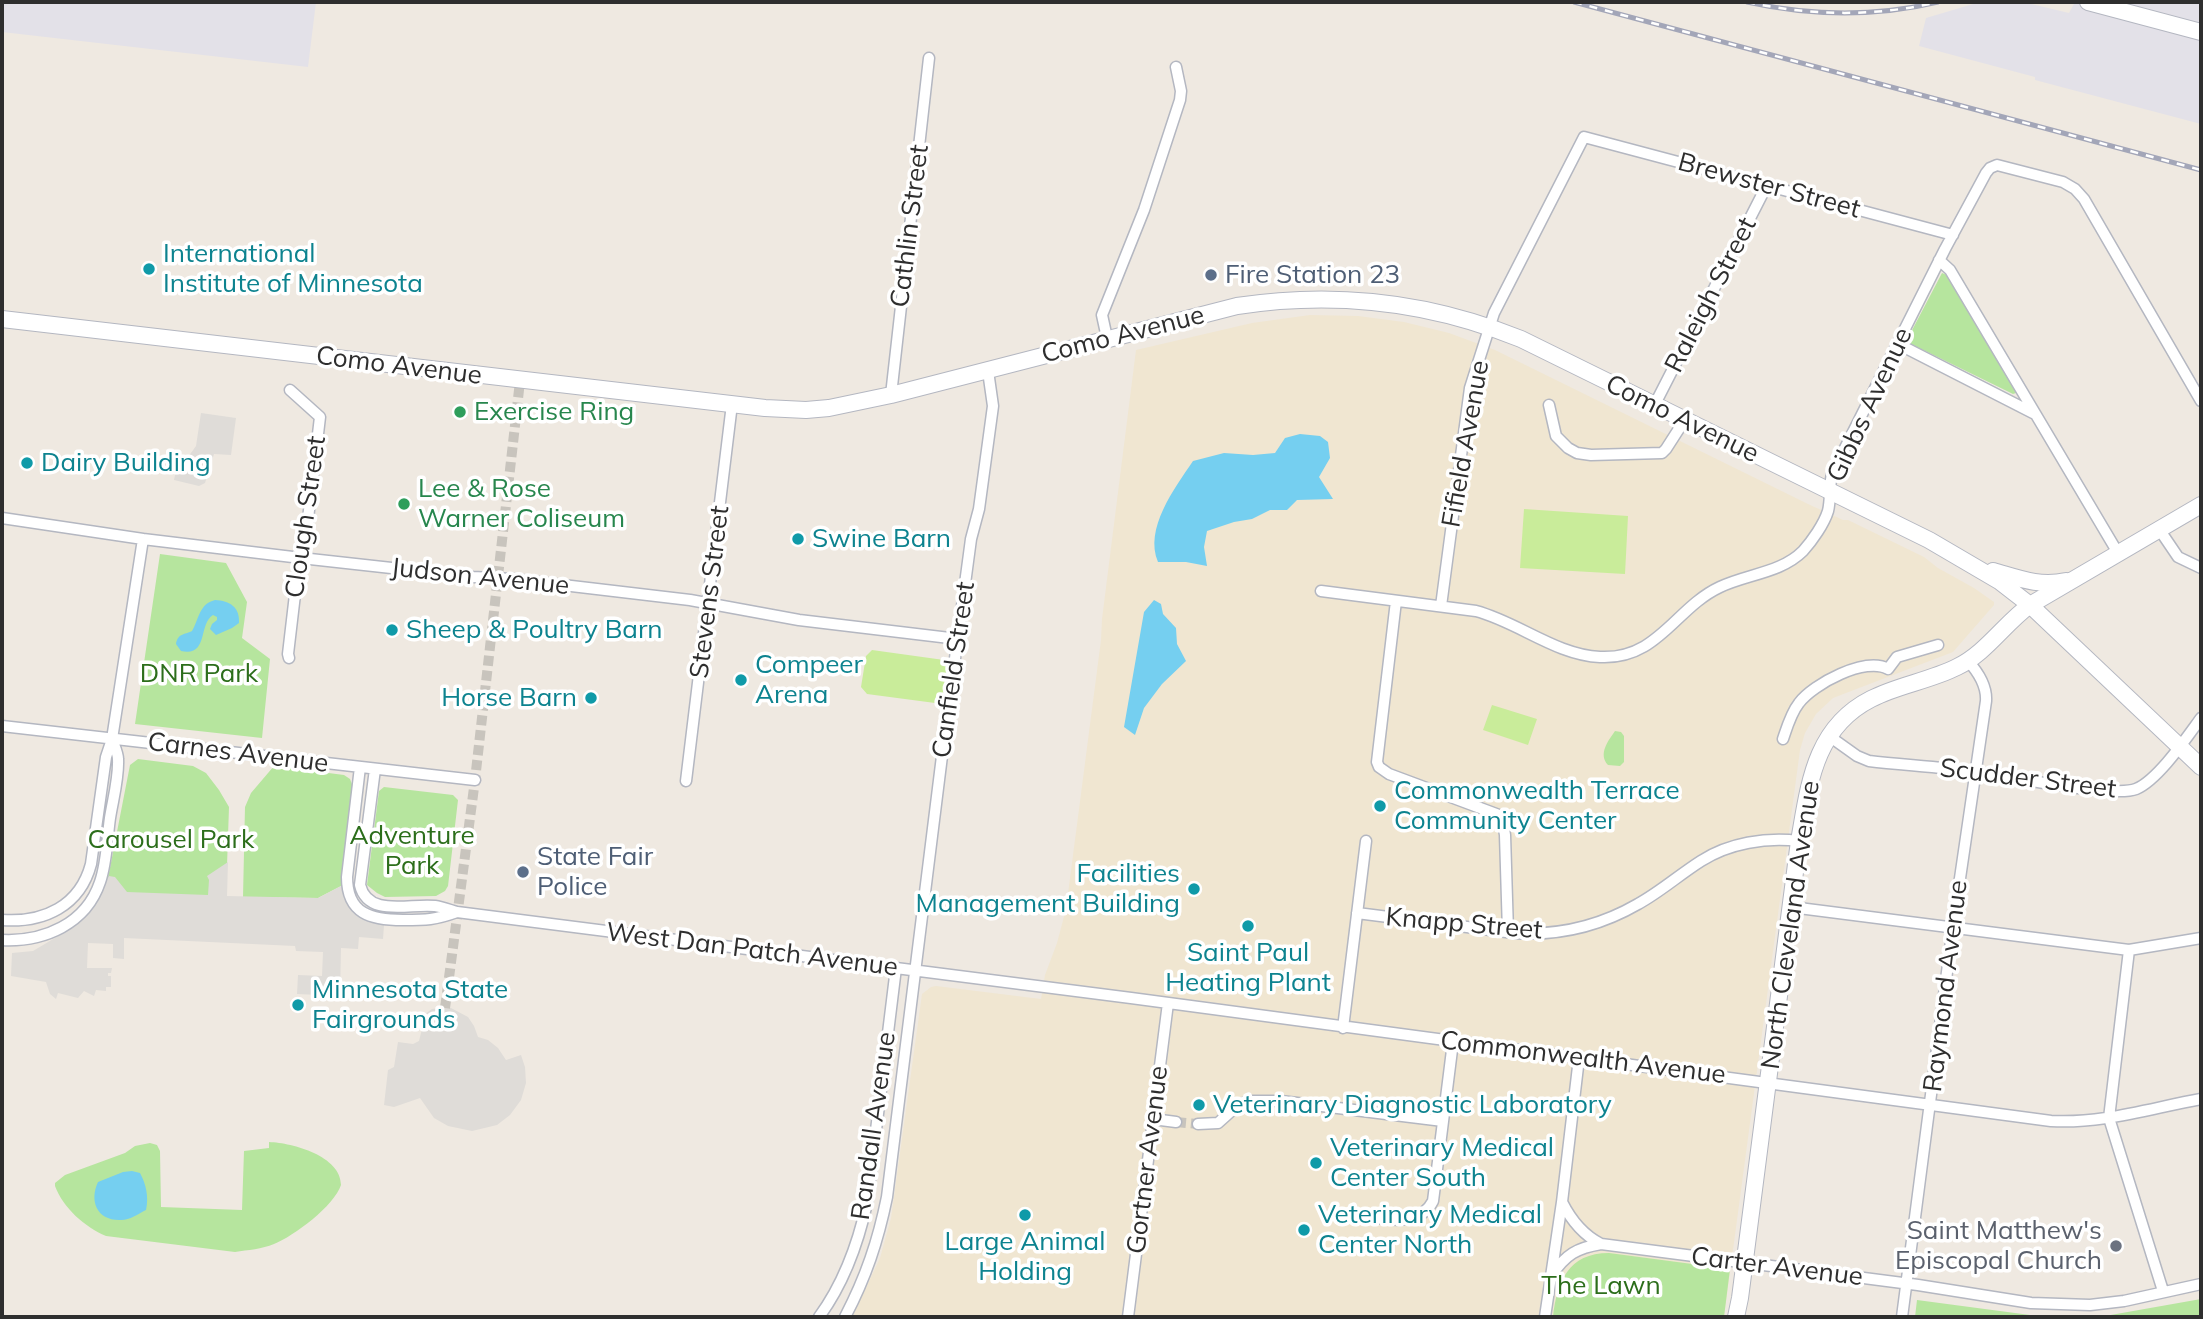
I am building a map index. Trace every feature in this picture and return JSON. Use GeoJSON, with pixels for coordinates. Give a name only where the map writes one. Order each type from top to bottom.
{"type":"FeatureCollection","features":[{"type":"Feature","properties":{"kind":"main road"},"geometry":{"type":"LineString","coordinates":[[2088,2],[2201,32]]}},
{"type":"Feature","properties":{"kind":"main road","name":"Como Avenue"},"geometry":{"type":"LineString","coordinates":[[2,320],[732,404],[806,410],[848,405],[891,395],[1226,309],[1297,299],[1325,299],[1391,303],[1441,312],[1489,327],[1537,347],[1929,540],[1975,566],[2000,581],[2030,606],[2201,767]]}},
{"type":"Feature","properties":{"kind":"main road"},"geometry":{"type":"LineString","coordinates":[[2030,606],[2201,505]]}},
{"type":"Feature","properties":{"kind":"main road"},"geometry":{"type":"LineString","coordinates":[[1975,566],[2030,582],[2051,583],[2075,579]]}},
{"type":"Feature","properties":{"kind":"main road","name":"North Cleveland Avenue"},"geometry":{"type":"LineString","coordinates":[[1736,1317],[1799,841],[1813,769],[1821,749],[1845,719],[1869,700],[1968,661],[2030,606]]}},
{"type":"Feature","properties":{"kind":"street","name":"Cathlin Street"},"geometry":{"type":"LineString","coordinates":[[891,395],[929,58]]}},
{"type":"Feature","properties":{"kind":"street"},"geometry":{"type":"LineString","coordinates":[[1107,338],[1102,316],[1144,210],[1181,100],[1176,67]]}},
{"type":"Feature","properties":{"kind":"street","name":"Brewster Street"},"geometry":{"type":"LineString","coordinates":[[1584,137],[1953,235]]}},
{"type":"Feature","properties":{"kind":"street","name":"Fifield Avenue"},"geometry":{"type":"LineString","coordinates":[[1441,606],[1470,388],[1494,313],[1584,137]]}},
{"type":"Feature","properties":{"kind":"street","name":"Gibbs Avenue"},"geometry":{"type":"LineString","coordinates":[[1321,591],[1476,611],[1579,653],[1602,657],[1627,654],[1658,639],[1690,607],[1712,591],[1778,567],[1797,556],[1809,544],[1828,511],[1832,474],[1940,260],[1990,168],[2004,166],[2063,182],[2075,188],[2084,199],[2201,401]]}},
{"type":"Feature","properties":{"kind":"street","name":"Raleigh Street"},"geometry":{"type":"LineString","coordinates":[[1654,406],[1767,185]]}},
{"type":"Feature","properties":{"kind":"street"},"geometry":{"type":"LineString","coordinates":[[1940,260],[1950,270],[2118,554]]}},
{"type":"Feature","properties":{"kind":"street"},"geometry":{"type":"LineString","coordinates":[[1898,344],[2035,414]]}},
{"type":"Feature","properties":{"kind":"street","name":"Canfield Street"},"geometry":{"type":"LineString","coordinates":[[916,971],[971,539],[979,509],[993,406],[988,371]]}},
{"type":"Feature","properties":{"kind":"street","name":"Clough Street"},"geometry":{"type":"LineString","coordinates":[[289,658],[296,581],[305,544],[320,417],[290,390]]}},
{"type":"Feature","properties":{"kind":"street","name":"Stevens Street"},"geometry":{"type":"LineString","coordinates":[[686,781],[732,404]]}},
{"type":"Feature","properties":{"kind":"street"},"geometry":{"type":"LineString","coordinates":[[1549,405],[1556,436],[1572,450],[1586,455],[1661,453],[1684,421]]}},
{"type":"Feature","properties":{"kind":"street","name":"Judson Avenue"},"geometry":{"type":"LineString","coordinates":[[2,518],[301,558],[512,579],[709,604],[799,620],[958,639]]}},
{"type":"Feature","properties":{"kind":"street"},"geometry":{"type":"LineString","coordinates":[[2159,529],[2178,557],[2201,568]]}},
{"type":"Feature","properties":{"kind":"street"},"geometry":{"type":"LineString","coordinates":[[2,920],[23,920],[50,913],[71,900],[87,878],[143,538]]}},
{"type":"Feature","properties":{"kind":"street"},"geometry":{"type":"LineString","coordinates":[[1396,601],[1376,759],[1378,765],[1385,772],[1499,815],[1505,835],[1508,932]]}},
{"type":"Feature","properties":{"kind":"street"},"geometry":{"type":"LineString","coordinates":[[1888,669],[1897,657],[1938,645]]}},
{"type":"Feature","properties":{"kind":"street","name":"Raymond Avenue"},"geometry":{"type":"LineString","coordinates":[[1902,1317],[1953,926],[1987,695],[1977,671],[1968,661]]}},
{"type":"Feature","properties":{"kind":"street"},"geometry":{"type":"LineString","coordinates":[[1783,739],[1800,701],[1813,689],[1859,668],[1875,665],[1888,669],[1902,686]]}},
{"type":"Feature","properties":{"kind":"street","name":"Scudder Street"},"geometry":{"type":"LineString","coordinates":[[1829,736],[1857,756],[1869,761],[1975,772],[2090,789],[2127,791],[2145,784],[2180,747],[2201,718]]}},
{"type":"Feature","properties":{"kind":"street","name":"Carnes Avenue"},"geometry":{"type":"LineString","coordinates":[[2,726],[475,780]]}},
{"type":"Feature","properties":{"kind":"street"},"geometry":{"type":"LineString","coordinates":[[2,940],[25,940],[58,931],[79,916],[94,895],[100,882],[118,758],[112,739]]}},
{"type":"Feature","properties":{"kind":"street","name":"West Dan Patch Avenue"},"geometry":{"type":"LineString","coordinates":[[360,767],[346,877],[348,894],[359,909],[371,918],[434,920],[457,912]]}},
{"type":"Feature","properties":{"kind":"street","name":"West Dan Patch Avenue"},"geometry":{"type":"LineString","coordinates":[[375,769],[359,878],[361,891],[369,900],[381,906],[434,906],[457,912],[1046,989]]}},
{"type":"Feature","properties":{"kind":"street"},"geometry":{"type":"LineString","coordinates":[[1343,1028],[1366,841]]}},
{"type":"Feature","properties":{"kind":"street","name":"Knapp Street"},"geometry":{"type":"LineString","coordinates":[[1357,913],[1508,932],[1550,933],[1597,923],[1641,903],[1701,861],[1725,850],[1764,841],[1799,841]]}},
{"type":"Feature","properties":{"kind":"street"},"geometry":{"type":"LineString","coordinates":[[1791,907],[2129,950],[2201,938]]}},
{"type":"Feature","properties":{"kind":"street"},"geometry":{"type":"LineString","coordinates":[[2129,950],[2109,1118],[2163,1291]]}},
{"type":"Feature","properties":{"kind":"street","name":"Randall Avenue"},"geometry":{"type":"LineString","coordinates":[[819,1317],[846,1272],[862,1227],[896,968]]}},
{"type":"Feature","properties":{"kind":"street","name":"Randall Avenue"},"geometry":{"type":"LineString","coordinates":[[845,1317],[863,1282],[880,1231],[887,1197],[916,971]]}},
{"type":"Feature","properties":{"kind":"street","name":"Commonwealth Avenue"},"geometry":{"type":"LineString","coordinates":[[1046,989],[2051,1121],[2076,1123],[2201,1099]]}},
{"type":"Feature","properties":{"kind":"street","name":"Gortner Avenue"},"geometry":{"type":"LineString","coordinates":[[1128,1317],[1168,1003]]}},
{"type":"Feature","properties":{"kind":"street"},"geometry":{"type":"LineString","coordinates":[[1376,1218],[1399,1221],[1422,1214],[1430,1208],[1453,1042]]}},
{"type":"Feature","properties":{"kind":"street"},"geometry":{"type":"LineString","coordinates":[[1545,1317],[1579,1058]]}},
{"type":"Feature","properties":{"kind":"street"},"geometry":{"type":"LineString","coordinates":[[1198,1125],[1217,1123],[1238,1105],[1250,1101],[1281,1101],[1443,1121]]}},
{"type":"Feature","properties":{"kind":"street"},"geometry":{"type":"LineString","coordinates":[[1153,1119],[1175,1122]]}},
{"type":"Feature","properties":{"kind":"street"},"geometry":{"type":"LineString","coordinates":[[1562,1202],[1578,1227],[1601,1244]]}},
{"type":"Feature","properties":{"kind":"street","name":"Carter Avenue"},"geometry":{"type":"LineString","coordinates":[[1551,1276],[1566,1257],[1581,1247],[1601,1244],[2031,1303],[2074,1306],[2124,1301],[2201,1284]]}},
{"type":"Feature","properties":{"kind":"street"},"geometry":{"type":"LineString","coordinates":[[836,1290],[854,1300]]}},
{"type":"Feature","properties":{"kind":"shaded area"},"geometry":{"type":"Polygon","coordinates":[[[2,2],[316,2],[308,67],[2,32],[2,2]]]}},
{"type":"Feature","properties":{"kind":"shaded area"},"geometry":{"type":"Polygon","coordinates":[[[1980,2],[2023,2],[2069,13],[2075,2],[2201,2],[2201,124],[1919,46],[1926,18],[1980,2]]]}},
{"type":"Feature","properties":{"kind":"shaded area"},"geometry":{"type":"Polygon","coordinates":[[[1310,315],[1358,316],[1404,322],[1449,333],[1495,350],[1808,504],[1924,557],[1994,602],[1953,652],[1833,698],[1816,714],[1805,733],[1800,750],[1724,1317],[852,1317],[880,1258],[891,1218],[922,994],[936,986],[1041,999],[1045,975],[1066,909],[1136,350],[1252,323],[1310,315]]]}},
{"type":"Feature","properties":{"kind":"shaded area"},"geometry":{"type":"Polygon","coordinates":[[[201,413],[236,418],[231,455],[214,454],[205,483],[199,486],[174,480],[196,446],[201,413]]]}},
{"type":"Feature","properties":{"kind":"shaded area"},"geometry":{"type":"Polygon","coordinates":[[[228,862],[227,896],[318,898],[343,885],[357,913],[367,920],[384,925],[383,939],[359,937],[358,949],[341,948],[340,996],[297,994],[298,975],[322,976],[323,952],[296,951],[295,946],[124,938],[124,959],[113,958],[113,944],[88,943],[87,968],[112,968],[111,973],[108,973],[108,976],[111,976],[111,987],[106,987],[106,991],[96,990],[94,996],[84,991],[78,998],[58,993],[56,999],[50,994],[46,982],[11,976],[12,953],[33,951],[75,926],[93,907],[109,876],[115,877],[127,892],[208,895],[207,876],[228,862]]]}},
{"type":"Feature","properties":{"kind":"shaded area"},"geometry":{"type":"Polygon","coordinates":[[[451,1008],[468,1017],[478,1037],[488,1040],[498,1048],[506,1060],[521,1055],[526,1083],[521,1100],[510,1115],[497,1125],[472,1131],[448,1126],[434,1118],[420,1098],[394,1107],[384,1105],[388,1070],[394,1067],[398,1042],[413,1044],[419,1041],[423,1025],[417,1020],[432,1009],[451,1008]]]}},
{"type":"Feature","properties":{"kind":"green space"},"geometry":{"type":"Polygon","coordinates":[[[1942,273],[1949,276],[2016,393],[2013,394],[1911,344],[1909,336],[1942,273]]]}},
{"type":"Feature","properties":{"kind":"green space"},"geometry":{"type":"Polygon","coordinates":[[[1524,509],[1628,516],[1625,574],[1520,568],[1524,509]]]}},
{"type":"Feature","properties":{"kind":"green space","name":"DNR Park"},"geometry":{"type":"Polygon","coordinates":[[[160,554],[226,563],[247,602],[242,638],[270,659],[262,738],[135,724],[160,554]]]}},
{"type":"Feature","properties":{"kind":"green space"},"geometry":{"type":"Polygon","coordinates":[[[872,650],[944,660],[947,667],[942,698],[935,703],[867,694],[861,687],[866,656],[872,650]]]}},
{"type":"Feature","properties":{"kind":"green space"},"geometry":{"type":"Polygon","coordinates":[[[1492,705],[1537,719],[1528,745],[1483,730],[1492,705]]]}},
{"type":"Feature","properties":{"kind":"green space"},"geometry":{"type":"Polygon","coordinates":[[[1615,731],[1624,736],[1624,762],[1620,766],[1608,765],[1604,756],[1605,748],[1615,731]]]}},
{"type":"Feature","properties":{"kind":"green space","name":"Carousel Park"},"geometry":{"type":"Polygon","coordinates":[[[138,759],[193,766],[206,773],[219,790],[229,807],[226,895],[123,897],[108,878],[130,765],[138,759]]]}},
{"type":"Feature","properties":{"kind":"green space"},"geometry":{"type":"Polygon","coordinates":[[[274,766],[344,775],[350,779],[353,787],[341,886],[318,898],[243,897],[245,807],[251,793],[274,766]]]}},
{"type":"Feature","properties":{"kind":"green space","name":"Adventure Park"},"geometry":{"type":"Polygon","coordinates":[[[384,787],[453,795],[458,800],[448,886],[436,896],[385,897],[367,885],[379,791],[384,787]]]}},
{"type":"Feature","properties":{"kind":"green space"},"geometry":{"type":"Polygon","coordinates":[[[269,1142],[302,1148],[325,1159],[339,1175],[341,1185],[322,1211],[302,1227],[282,1240],[260,1248],[235,1252],[106,1236],[76,1216],[63,1202],[55,1186],[65,1175],[125,1153],[135,1146],[150,1143],[157,1145],[160,1151],[161,1207],[242,1210],[244,1151],[269,1148],[269,1142]]]}},
{"type":"Feature","properties":{"kind":"green space","name":"The Lawn"},"geometry":{"type":"Polygon","coordinates":[[[1609,1253],[1730,1269],[1724,1317],[1553,1317],[1562,1281],[1574,1264],[1595,1254],[1609,1253]]]}},
{"type":"Feature","properties":{"kind":"green space"},"geometry":{"type":"Polygon","coordinates":[[[2201,1299],[2201,1317],[2094,1317],[2105,1316],[2201,1299]]]}},
{"type":"Feature","properties":{"kind":"green space"},"geometry":{"type":"Polygon","coordinates":[[[1917,1300],[2045,1317],[1915,1317],[1917,1300]]]}},
{"type":"Feature","properties":{"kind":"water"},"geometry":{"type":"Polygon","coordinates":[[[1300,434],[1320,436],[1328,442],[1330,458],[1319,477],[1333,499],[1297,500],[1287,510],[1270,510],[1252,519],[1207,531],[1204,547],[1207,566],[1186,562],[1158,562],[1155,536],[1158,523],[1170,497],[1193,461],[1224,453],[1275,453],[1285,438],[1300,434]]]}},
{"type":"Feature","properties":{"kind":"water"},"geometry":{"type":"Polygon","coordinates":[[[215,600],[233,606],[238,613],[239,623],[216,635],[210,629],[217,620],[213,615],[208,619],[196,649],[190,652],[181,651],[176,644],[178,638],[192,631],[203,608],[215,600]]]}},
{"type":"Feature","properties":{"kind":"water"},"geometry":{"type":"Polygon","coordinates":[[[1154,600],[1161,604],[1163,614],[1176,628],[1177,644],[1186,661],[1162,684],[1144,708],[1135,735],[1124,727],[1144,612],[1154,600]]]}},
{"type":"Feature","properties":{"kind":"water"},"geometry":{"type":"Polygon","coordinates":[[[132,1171],[140,1173],[144,1182],[146,1210],[124,1220],[106,1217],[95,1203],[98,1182],[132,1171]]]}},
{"type":"Feature","properties":{"kind":"tunnel"},"geometry":{"type":"LineString","coordinates":[[445,1008],[475,780],[520,381]]}},
{"type":"Feature","properties":{"kind":"tunnel"},"geometry":{"type":"LineString","coordinates":[[1176,1122],[1198,1124]]}},
{"type":"Feature","properties":{"kind":"railway"},"geometry":{"type":"LineString","coordinates":[[1574,2],[2201,170]]}},
{"type":"Feature","properties":{"kind":"railway"},"geometry":{"type":"LineString","coordinates":[[1747,2],[1795,10],[1843,13],[1891,10],[1938,2]]}},
{"type":"Feature","properties":{"kind":"place","name":"International Institute of Minnesota"},"geometry":{"type":"Point","coordinates":[149,269]}},
{"type":"Feature","properties":{"kind":"place","name":"Fire Station 23"},"geometry":{"type":"Point","coordinates":[1211,275]}},
{"type":"Feature","properties":{"kind":"place","name":"Exercise Ring"},"geometry":{"type":"Point","coordinates":[460,412]}},
{"type":"Feature","properties":{"kind":"place","name":"Dairy Building"},"geometry":{"type":"Point","coordinates":[27,463]}},
{"type":"Feature","properties":{"kind":"place","name":"Lee & Rose Warner Coliseum"},"geometry":{"type":"Point","coordinates":[404,504]}},
{"type":"Feature","properties":{"kind":"place","name":"Swine Barn"},"geometry":{"type":"Point","coordinates":[798,539]}},
{"type":"Feature","properties":{"kind":"place","name":"Sheep & Poultry Barn"},"geometry":{"type":"Point","coordinates":[392,630]}},
{"type":"Feature","properties":{"kind":"place","name":"Compeer Arena"},"geometry":{"type":"Point","coordinates":[741,680]}},
{"type":"Feature","properties":{"kind":"place","name":"Horse Barn"},"geometry":{"type":"Point","coordinates":[591,698]}},
{"type":"Feature","properties":{"kind":"place","name":"Commonwealth Terrace Community Center"},"geometry":{"type":"Point","coordinates":[1380,806]}},
{"type":"Feature","properties":{"kind":"place","name":"State Fair Police"},"geometry":{"type":"Point","coordinates":[523,872]}},
{"type":"Feature","properties":{"kind":"place","name":"Facilities Management Building"},"geometry":{"type":"Point","coordinates":[1194,889]}},
{"type":"Feature","properties":{"kind":"place","name":"Saint Paul Heating Plant"},"geometry":{"type":"Point","coordinates":[1248,926]}},
{"type":"Feature","properties":{"kind":"place","name":"Minnesota State Fairgrounds"},"geometry":{"type":"Point","coordinates":[298,1005]}},
{"type":"Feature","properties":{"kind":"place","name":"Veterinary Diagnostic Laboratory"},"geometry":{"type":"Point","coordinates":[1199,1105]}},
{"type":"Feature","properties":{"kind":"place","name":"Veterinary Medical Center South"},"geometry":{"type":"Point","coordinates":[1316,1163]}},
{"type":"Feature","properties":{"kind":"place","name":"Large Animal Holding"},"geometry":{"type":"Point","coordinates":[1025,1215]}},
{"type":"Feature","properties":{"kind":"place","name":"Veterinary Medical Center North"},"geometry":{"type":"Point","coordinates":[1304,1230]}},
{"type":"Feature","properties":{"kind":"place","name":"Saint Matthew's Episcopal Church"},"geometry":{"type":"Point","coordinates":[2116,1246]}}]}
